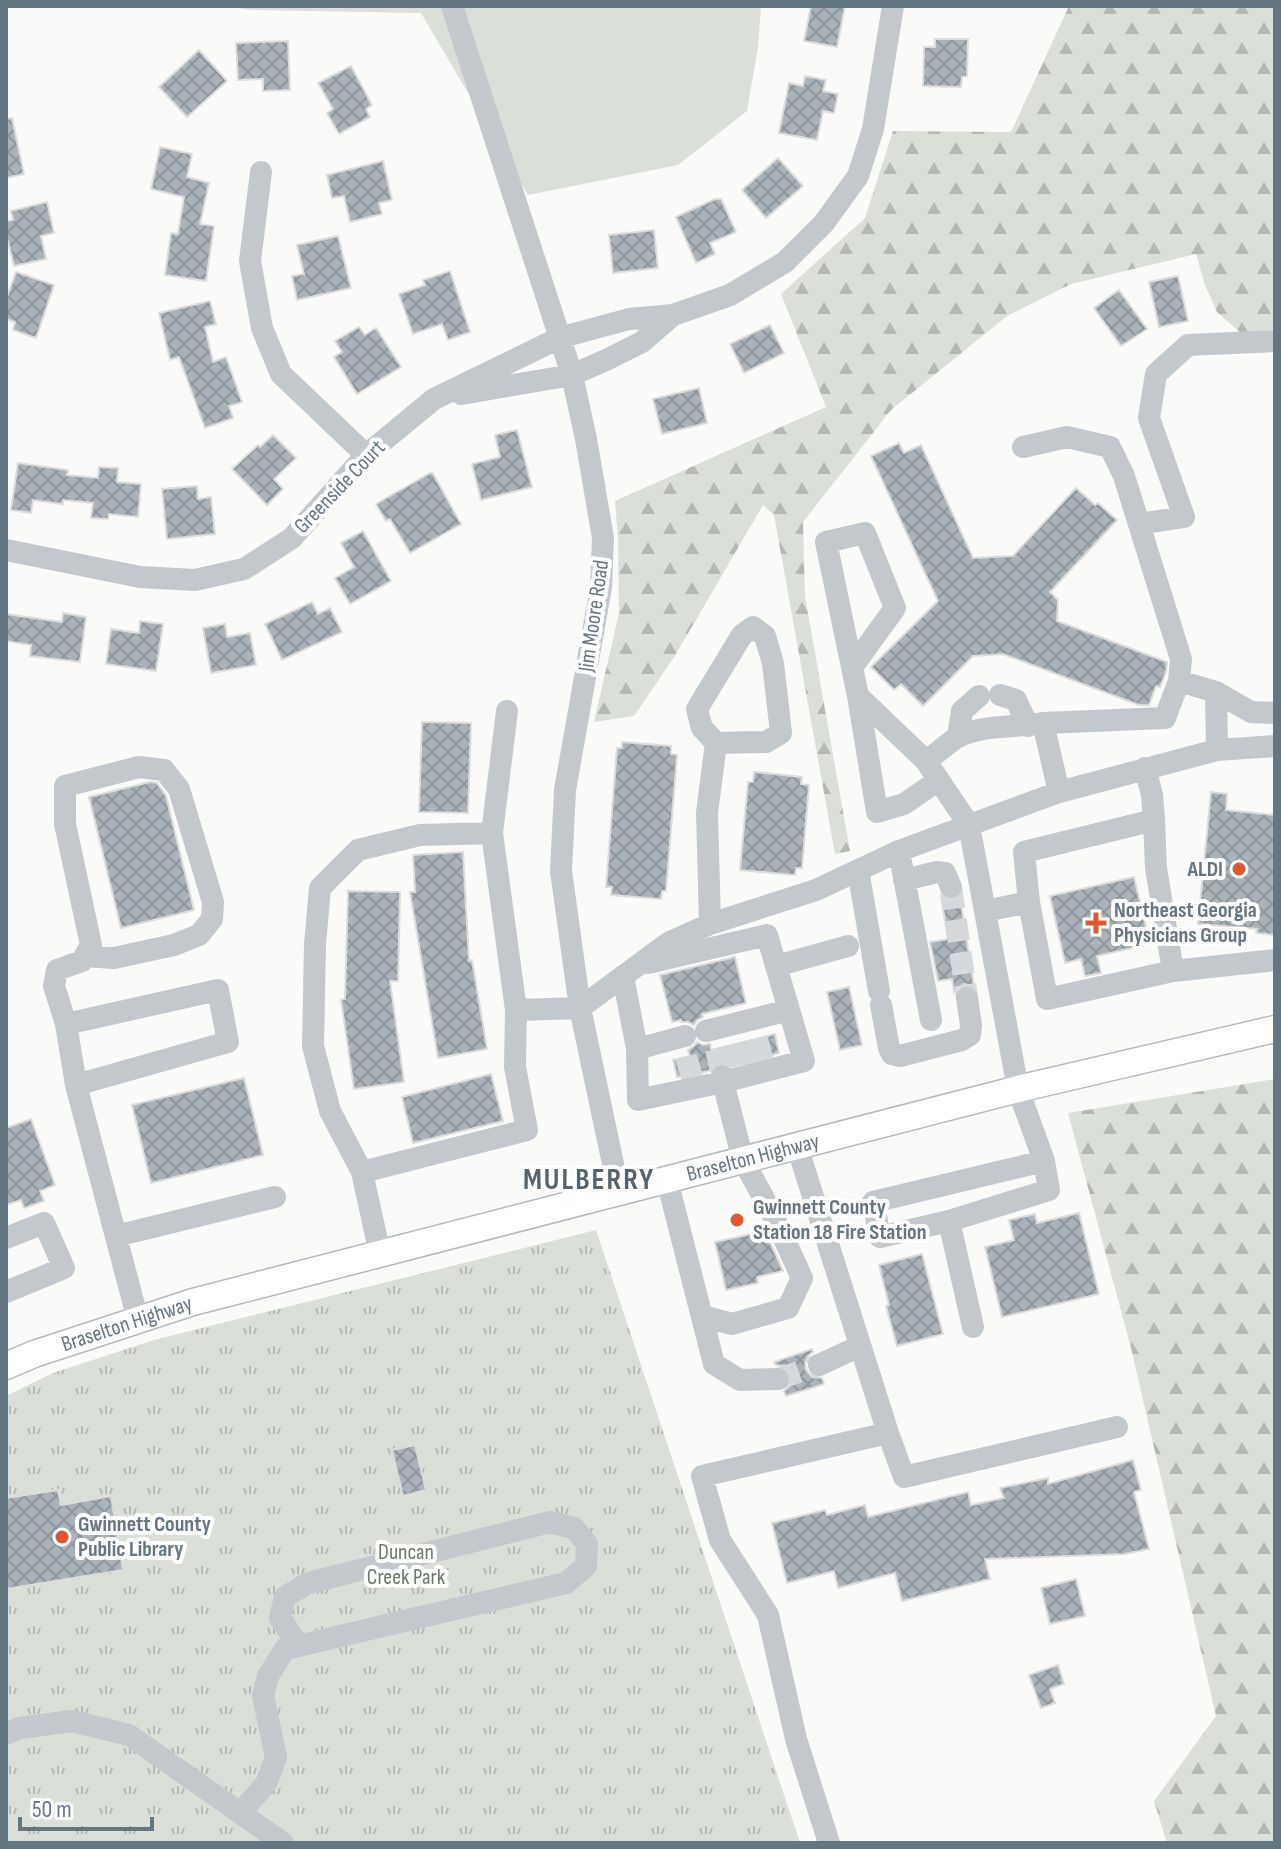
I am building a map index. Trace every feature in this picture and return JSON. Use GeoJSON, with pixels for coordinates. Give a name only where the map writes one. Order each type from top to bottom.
{"type":"FeatureCollection","features":[{"type":"Feature","properties":{"kind":"main road","name":"Braselton Highway"},"geometry":{"type":"LineString","coordinates":[[6,1366],[193,1302],[1018,1089],[1275,1029]]}},
{"type":"Feature","properties":{"kind":"street","name":"Jim Moore Road"},"geometry":{"type":"LineString","coordinates":[[452,6],[572,375],[603,538],[601,587],[565,790],[561,871],[580,1008],[619,1192]]}},
{"type":"Feature","properties":{"kind":"street"},"geometry":{"type":"LineString","coordinates":[[673,315],[730,295],[785,262],[824,223],[858,176],[873,129],[893,6]]}},
{"type":"Feature","properties":{"kind":"street"},"geometry":{"type":"LineString","coordinates":[[261,172],[250,261],[262,328],[281,374],[366,455]]}},
{"type":"Feature","properties":{"kind":"street","name":"Greenside Court"},"geometry":{"type":"LineString","coordinates":[[6,550],[140,577],[195,580],[244,569],[292,538],[366,455],[434,399],[559,338],[629,319],[673,315]]}},
{"type":"Feature","properties":{"kind":"street","name":"Greenside Court"},"geometry":{"type":"LineString","coordinates":[[434,399],[572,375],[642,342],[673,315]]}},
{"type":"Feature","properties":{"kind":"street"},"geometry":{"type":"LineString","coordinates":[[1139,524],[1184,517],[1149,418],[1156,374],[1188,345],[1275,341]]}},
{"type":"Feature","properties":{"kind":"street"},"geometry":{"type":"LineString","coordinates":[[958,737],[989,728],[1165,718],[1179,681],[1181,659],[1124,476],[1110,447],[1067,437],[1023,447]]}},
{"type":"Feature","properties":{"kind":"street"},"geometry":{"type":"LineString","coordinates":[[853,666],[895,608],[865,533],[826,542],[853,666],[877,812],[904,804],[958,737],[962,711],[990,696],[1016,700],[1036,724],[1059,792]]}},
{"type":"Feature","properties":{"kind":"street"},"geometry":{"type":"LineString","coordinates":[[753,627],[765,636],[773,663],[781,733],[766,742],[716,743],[702,728],[697,709],[742,635],[753,627]]}},
{"type":"Feature","properties":{"kind":"street"},"geometry":{"type":"LineString","coordinates":[[1179,681],[1216,692],[1251,712],[1275,713]]}},
{"type":"Feature","properties":{"kind":"street"},"geometry":{"type":"LineString","coordinates":[[1216,692],[1217,750]]}},
{"type":"Feature","properties":{"kind":"street"},"geometry":{"type":"LineString","coordinates":[[858,696],[932,771],[969,825],[1018,1089],[1044,1161],[1049,1190],[949,1221],[880,1237],[873,1202],[1044,1161]]}},
{"type":"Feature","properties":{"kind":"street"},"geometry":{"type":"LineString","coordinates":[[362,1172],[527,1130],[515,1067],[516,1010],[492,833],[507,711]]}},
{"type":"Feature","properties":{"kind":"street"},"geometry":{"type":"LineString","coordinates":[[710,924],[707,813],[716,743]]}},
{"type":"Feature","properties":{"kind":"street"},"geometry":{"type":"LineString","coordinates":[[516,1010],[580,1008],[668,943],[710,924],[816,890],[899,851],[1059,792],[1217,750],[1275,746]]}},
{"type":"Feature","properties":{"kind":"street"},"geometry":{"type":"LineString","coordinates":[[85,956],[114,958],[174,945],[199,935],[212,919],[213,902],[185,806],[179,789],[164,770],[139,767],[65,786],[65,824],[91,945],[82,961],[57,970],[54,986],[66,1024],[76,1085],[138,1320]]}},
{"type":"Feature","properties":{"kind":"street"},"geometry":{"type":"LineString","coordinates":[[1145,768],[1152,795],[1156,868],[1173,971]]}},
{"type":"Feature","properties":{"kind":"street"},"geometry":{"type":"LineString","coordinates":[[1154,820],[1024,852],[1029,902],[1047,999],[1173,971],[1275,960]]}},
{"type":"Feature","properties":{"kind":"street"},"geometry":{"type":"LineString","coordinates":[[380,1254],[362,1172],[330,1111],[313,1046],[315,944],[320,888],[358,850],[420,835],[492,833]]}},
{"type":"Feature","properties":{"kind":"street"},"geometry":{"type":"LineString","coordinates":[[899,851],[931,1020]]}},
{"type":"Feature","properties":{"kind":"street"},"geometry":{"type":"LineString","coordinates":[[858,870],[892,1054],[900,1056],[962,1040],[970,1035],[967,998]]}},
{"type":"Feature","properties":{"kind":"street"},"geometry":{"type":"LineString","coordinates":[[904,880],[945,873],[951,887]]}},
{"type":"Feature","properties":{"kind":"street"},"geometry":{"type":"LineString","coordinates":[[985,911],[1029,902]]}},
{"type":"Feature","properties":{"kind":"street"},"geometry":{"type":"LineString","coordinates":[[735,915],[743,940]]}},
{"type":"Feature","properties":{"kind":"street"},"geometry":{"type":"LineString","coordinates":[[767,935],[804,1061],[638,1100],[637,1049],[629,971],[767,935]]}},
{"type":"Feature","properties":{"kind":"street"},"geometry":{"type":"LineString","coordinates":[[776,966],[848,946]]}},
{"type":"Feature","properties":{"kind":"street"},"geometry":{"type":"LineString","coordinates":[[66,1024],[218,990],[228,1042],[76,1085]]}},
{"type":"Feature","properties":{"kind":"street"},"geometry":{"type":"LineString","coordinates":[[637,1049],[716,1037],[789,1010]]}},
{"type":"Feature","properties":{"kind":"street"},"geometry":{"type":"LineString","coordinates":[[702,1316],[732,1324],[788,1308],[802,1278],[743,1160],[743,1074]]}},
{"type":"Feature","properties":{"kind":"street"},"geometry":{"type":"LineString","coordinates":[[797,1146],[904,1477],[1117,1427]]}},
{"type":"Feature","properties":{"kind":"street"},"geometry":{"type":"LineString","coordinates":[[667,1180],[714,1364],[740,1380],[778,1379]]}},
{"type":"Feature","properties":{"kind":"street"},"geometry":{"type":"LineString","coordinates":[[116,1236],[275,1197]]}},
{"type":"Feature","properties":{"kind":"street"},"geometry":{"type":"LineString","coordinates":[[949,1221],[973,1327]]}},
{"type":"Feature","properties":{"kind":"street"},"geometry":{"type":"LineString","coordinates":[[6,1238],[44,1223],[64,1268],[6,1292]]}},
{"type":"Feature","properties":{"kind":"street"},"geometry":{"type":"LineString","coordinates":[[819,1365],[860,1346]]}},
{"type":"Feature","properties":{"kind":"street"},"geometry":{"type":"LineString","coordinates":[[829,1843],[796,1739],[768,1615],[720,1540],[702,1476],[888,1433]]}},
{"type":"Feature","properties":{"kind":"street"},"geometry":{"type":"LineString","coordinates":[[240,1813],[266,1784],[276,1757],[263,1696],[268,1676],[285,1649],[299,1646],[566,1583],[586,1566],[587,1544],[574,1528],[550,1522],[308,1583],[285,1597],[280,1618],[299,1646]]}},
{"type":"Feature","properties":{"kind":"street"},"geometry":{"type":"LineString","coordinates":[[6,1734],[19,1728],[72,1721],[129,1735],[283,1843]]}},
{"type":"Feature","properties":{"kind":"green space"},"geometry":{"type":"Polygon","coordinates":[[[220,6],[761,6],[758,47],[747,111],[678,165],[528,195],[421,13],[252,10],[220,6]]]}},
{"type":"Feature","properties":{"kind":"green space"},"geometry":{"type":"Polygon","coordinates":[[[1069,6],[1275,6],[1275,329],[1242,334],[1217,312],[1196,254],[1071,284],[1007,316],[891,410],[803,522],[805,596],[850,851],[835,854],[774,515],[763,505],[676,654],[634,716],[594,722],[619,613],[615,501],[826,407],[781,294],[865,218],[893,131],[1011,132],[1069,6]]]}},
{"type":"Feature","properties":{"kind":"green space"},"geometry":{"type":"Polygon","coordinates":[[[1275,1079],[1275,1843],[1167,1843],[1154,1801],[1216,1716],[1131,1348],[1068,1113],[1275,1079]]]}},
{"type":"Feature","properties":{"kind":"green space","name":"Duncan Creek Park"},"geometry":{"type":"Polygon","coordinates":[[[596,1230],[800,1843],[6,1843],[6,1396],[53,1373],[154,1340],[596,1230]]]}},
{"type":"Feature","properties":{"kind":"building"},"geometry":{"type":"Polygon","coordinates":[[[811,6],[845,6],[837,47],[804,41],[811,6]]]}},
{"type":"Feature","properties":{"kind":"building"},"geometry":{"type":"Polygon","coordinates":[[[935,39],[968,39],[967,76],[962,77],[961,87],[923,86],[924,47],[935,47],[935,39]]]}},
{"type":"Feature","properties":{"kind":"building"},"geometry":{"type":"Polygon","coordinates":[[[288,41],[290,90],[263,91],[263,79],[238,80],[236,43],[288,41]]]}},
{"type":"Feature","properties":{"kind":"building"},"geometry":{"type":"Polygon","coordinates":[[[199,50],[227,81],[187,117],[159,87],[199,50]]]}},
{"type":"Feature","properties":{"kind":"building"},"geometry":{"type":"Polygon","coordinates":[[[351,66],[372,105],[366,109],[370,117],[339,134],[327,113],[333,109],[318,83],[351,66]]]}},
{"type":"Feature","properties":{"kind":"building"},"geometry":{"type":"Polygon","coordinates":[[[805,76],[826,80],[823,91],[838,94],[834,113],[823,111],[817,140],[779,133],[789,83],[803,86],[805,76]]]}},
{"type":"Feature","properties":{"kind":"building"},"geometry":{"type":"Polygon","coordinates":[[[12,118],[24,174],[6,178],[6,119],[12,118]]]}},
{"type":"Feature","properties":{"kind":"building"},"geometry":{"type":"Polygon","coordinates":[[[160,147],[192,154],[187,177],[209,183],[200,224],[214,226],[206,281],[165,275],[171,233],[178,234],[184,197],[151,189],[160,147]]]}},
{"type":"Feature","properties":{"kind":"building"},"geometry":{"type":"Polygon","coordinates":[[[778,158],[803,186],[766,218],[742,190],[778,158]]]}},
{"type":"Feature","properties":{"kind":"building"},"geometry":{"type":"Polygon","coordinates":[[[383,161],[392,200],[379,203],[382,214],[350,222],[344,196],[332,198],[327,175],[383,161]]]}},
{"type":"Feature","properties":{"kind":"building"},"geometry":{"type":"Polygon","coordinates":[[[721,199],[736,232],[710,243],[715,254],[696,263],[676,217],[721,199]]]}},
{"type":"Feature","properties":{"kind":"building"},"geometry":{"type":"Polygon","coordinates":[[[47,202],[54,233],[41,236],[46,259],[14,266],[6,241],[6,221],[13,220],[11,211],[47,202]]]}},
{"type":"Feature","properties":{"kind":"building"},"geometry":{"type":"Polygon","coordinates":[[[654,230],[658,268],[613,273],[609,235],[654,230]]]}},
{"type":"Feature","properties":{"kind":"building"},"geometry":{"type":"Polygon","coordinates":[[[338,236],[351,288],[297,300],[292,276],[304,274],[297,245],[338,236]]]}},
{"type":"Feature","properties":{"kind":"building"},"geometry":{"type":"Polygon","coordinates":[[[450,271],[470,332],[448,340],[442,324],[413,334],[399,294],[425,285],[423,280],[450,271]]]}},
{"type":"Feature","properties":{"kind":"building"},"geometry":{"type":"Polygon","coordinates":[[[16,272],[54,285],[36,338],[13,330],[15,322],[6,319],[6,300],[16,272]]]}},
{"type":"Feature","properties":{"kind":"building"},"geometry":{"type":"Polygon","coordinates":[[[1178,276],[1188,321],[1159,327],[1149,282],[1178,276]]]}},
{"type":"Feature","properties":{"kind":"building"},"geometry":{"type":"Polygon","coordinates":[[[1119,290],[1147,329],[1121,346],[1094,308],[1119,290]]]}},
{"type":"Feature","properties":{"kind":"building"},"geometry":{"type":"Polygon","coordinates":[[[210,301],[216,324],[205,327],[213,362],[226,357],[242,402],[229,406],[233,418],[205,428],[179,357],[170,360],[159,313],[210,301]]]}},
{"type":"Feature","properties":{"kind":"building"},"geometry":{"type":"Polygon","coordinates":[[[770,325],[784,353],[744,373],[730,344],[770,325]]]}},
{"type":"Feature","properties":{"kind":"building"},"geometry":{"type":"Polygon","coordinates":[[[359,327],[365,335],[376,328],[401,367],[357,394],[334,357],[342,352],[335,341],[359,327]]]}},
{"type":"Feature","properties":{"kind":"building"},"geometry":{"type":"Polygon","coordinates":[[[699,388],[707,423],[662,434],[653,399],[699,388]]]}},
{"type":"Feature","properties":{"kind":"building"},"geometry":{"type":"Polygon","coordinates":[[[517,430],[532,487],[481,500],[472,464],[500,457],[495,435],[517,430]]]}},
{"type":"Feature","properties":{"kind":"building"},"geometry":{"type":"Polygon","coordinates":[[[273,435],[296,458],[274,479],[283,489],[267,505],[232,469],[273,435]]]}},
{"type":"Feature","properties":{"kind":"building"},"geometry":{"type":"Polygon","coordinates":[[[899,443],[904,453],[921,445],[973,558],[1013,556],[1076,488],[1117,520],[1050,592],[1058,600],[1057,621],[1167,662],[1160,687],[1156,686],[1149,705],[1139,705],[1003,654],[973,656],[923,706],[901,684],[894,690],[871,667],[938,601],[871,456],[899,443]]]}},
{"type":"Feature","properties":{"kind":"building"},"geometry":{"type":"Polygon","coordinates":[[[18,463],[68,470],[67,475],[98,478],[99,467],[118,468],[117,482],[141,484],[138,517],[109,514],[108,519],[91,518],[93,503],[63,500],[63,504],[33,500],[31,513],[11,510],[18,463]]]}},
{"type":"Feature","properties":{"kind":"building"},"geometry":{"type":"Polygon","coordinates":[[[432,472],[461,524],[410,553],[390,519],[386,521],[376,504],[432,472]]]}},
{"type":"Feature","properties":{"kind":"building"},"geometry":{"type":"Polygon","coordinates":[[[197,486],[198,499],[211,497],[215,534],[167,539],[162,489],[197,486]]]}},
{"type":"Feature","properties":{"kind":"building"},"geometry":{"type":"Polygon","coordinates":[[[363,531],[391,581],[350,604],[335,578],[354,567],[341,543],[363,531]]]}},
{"type":"Feature","properties":{"kind":"building"},"geometry":{"type":"Polygon","coordinates":[[[312,602],[318,614],[330,608],[342,632],[282,660],[265,624],[312,602]]]}},
{"type":"Feature","properties":{"kind":"building"},"geometry":{"type":"Polygon","coordinates":[[[63,613],[86,617],[80,662],[30,656],[31,645],[6,641],[6,614],[62,622],[63,613]]]}},
{"type":"Feature","properties":{"kind":"building"},"geometry":{"type":"Polygon","coordinates":[[[140,621],[163,624],[156,671],[106,664],[111,629],[139,633],[140,621]]]}},
{"type":"Feature","properties":{"kind":"building"},"geometry":{"type":"Polygon","coordinates":[[[225,624],[227,637],[250,633],[256,665],[211,673],[203,628],[225,624]]]}},
{"type":"Feature","properties":{"kind":"building"},"geometry":{"type":"Polygon","coordinates":[[[422,722],[471,723],[468,813],[419,812],[422,722]]]}},
{"type":"Feature","properties":{"kind":"building"},"geometry":{"type":"Polygon","coordinates":[[[622,742],[671,746],[671,754],[677,755],[666,891],[662,891],[661,899],[611,895],[612,887],[606,887],[617,748],[622,748],[622,742]]]}},
{"type":"Feature","properties":{"kind":"building"},"geometry":{"type":"Polygon","coordinates":[[[754,772],[802,777],[801,784],[809,785],[802,868],[796,868],[795,875],[740,870],[748,782],[753,782],[754,772]]]}},
{"type":"Feature","properties":{"kind":"building"},"geometry":{"type":"Polygon","coordinates":[[[157,783],[166,796],[194,910],[121,928],[89,797],[157,783]]]}},
{"type":"Feature","properties":{"kind":"building","name":"ALDI"},"geometry":{"type":"Polygon","coordinates":[[[1211,792],[1227,794],[1226,810],[1275,815],[1275,935],[1256,933],[1257,929],[1198,924],[1211,792]]]}},
{"type":"Feature","properties":{"kind":"building"},"geometry":{"type":"Polygon","coordinates":[[[463,852],[469,961],[472,960],[487,1049],[438,1058],[410,892],[415,892],[413,855],[463,852]]]}},
{"type":"Feature","properties":{"kind":"building"},"geometry":{"type":"Polygon","coordinates":[[[1134,877],[1150,944],[1097,956],[1101,973],[1085,976],[1081,959],[1065,963],[1050,896],[1134,877]]]}},
{"type":"Feature","properties":{"kind":"building"},"geometry":{"type":"Polygon","coordinates":[[[348,891],[400,892],[398,981],[390,981],[404,1082],[354,1089],[341,1000],[345,999],[348,891]]]}},
{"type":"Feature","properties":{"kind":"building"},"geometry":{"type":"Polygon","coordinates":[[[941,896],[950,901],[960,897],[974,986],[964,984],[954,992],[952,979],[938,981],[930,942],[948,939],[941,896]]]}},
{"type":"Feature","properties":{"kind":"building"},"geometry":{"type":"Polygon","coordinates":[[[735,957],[746,1003],[702,1014],[703,1017],[694,1025],[681,1020],[672,1022],[660,975],[735,957]]]}},
{"type":"Feature","properties":{"kind":"building"},"geometry":{"type":"Polygon","coordinates":[[[849,987],[862,1045],[840,1050],[827,992],[849,987]]]}},
{"type":"Feature","properties":{"kind":"building"},"geometry":{"type":"Polygon","coordinates":[[[775,1034],[779,1053],[731,1066],[719,1062],[709,1071],[677,1077],[673,1060],[690,1056],[688,1050],[697,1042],[710,1044],[711,1050],[775,1034]]]}},
{"type":"Feature","properties":{"kind":"building"},"geometry":{"type":"Polygon","coordinates":[[[491,1074],[503,1121],[413,1143],[402,1097],[491,1074]]]}},
{"type":"Feature","properties":{"kind":"building"},"geometry":{"type":"Polygon","coordinates":[[[244,1078],[263,1155],[151,1183],[132,1105],[244,1078]]]}},
{"type":"Feature","properties":{"kind":"building"},"geometry":{"type":"Polygon","coordinates":[[[31,1119],[55,1185],[40,1191],[44,1201],[24,1208],[21,1200],[6,1205],[6,1128],[31,1119]]]}},
{"type":"Feature","properties":{"kind":"building"},"geometry":{"type":"Polygon","coordinates":[[[1079,1213],[1099,1294],[1002,1317],[985,1247],[1014,1240],[1009,1220],[1035,1214],[1037,1223],[1079,1213]]]}},
{"type":"Feature","properties":{"kind":"building"},"geometry":{"type":"Polygon","coordinates":[[[765,1231],[783,1271],[757,1277],[758,1283],[726,1290],[715,1242],[765,1231]]]}},
{"type":"Feature","properties":{"kind":"building"},"geometry":{"type":"Polygon","coordinates":[[[922,1254],[943,1334],[897,1346],[879,1265],[922,1254]]]}},
{"type":"Feature","properties":{"kind":"building"},"geometry":{"type":"Polygon","coordinates":[[[812,1349],[805,1363],[806,1370],[812,1377],[822,1378],[824,1384],[786,1396],[784,1391],[792,1379],[790,1372],[774,1362],[812,1349]]]}},
{"type":"Feature","properties":{"kind":"building"},"geometry":{"type":"Polygon","coordinates":[[[415,1445],[426,1490],[403,1496],[392,1450],[415,1445]]]}},
{"type":"Feature","properties":{"kind":"building"},"geometry":{"type":"Polygon","coordinates":[[[1133,1460],[1141,1490],[1134,1492],[1149,1549],[1125,1554],[985,1559],[990,1579],[902,1601],[895,1573],[838,1588],[834,1571],[787,1583],[772,1523],[825,1510],[827,1515],[865,1505],[868,1517],[968,1492],[971,1505],[1004,1498],[1000,1488],[1048,1478],[1048,1484],[1133,1460]]]}},
{"type":"Feature","properties":{"kind":"building","name":"Gwinnett County Public Library"},"geometry":{"type":"Polygon","coordinates":[[[58,1490],[61,1505],[111,1496],[123,1570],[6,1589],[6,1498],[58,1490]]]}},
{"type":"Feature","properties":{"kind":"building"},"geometry":{"type":"Polygon","coordinates":[[[1076,1579],[1085,1616],[1050,1624],[1041,1588],[1076,1579]]]}},
{"type":"Feature","properties":{"kind":"building"},"geometry":{"type":"Polygon","coordinates":[[[1058,1665],[1064,1684],[1050,1689],[1055,1703],[1041,1708],[1029,1675],[1058,1665]]]}},
{"type":"Feature","properties":{"kind":"tunnel"},"geometry":{"type":"LineString","coordinates":[[951,887],[967,998]]}},
{"type":"Feature","properties":{"kind":"tunnel"},"geometry":{"type":"LineString","coordinates":[[757,1039],[764,1065]]}},
{"type":"Feature","properties":{"kind":"tunnel"},"geometry":{"type":"LineString","coordinates":[[737,1044],[742,1071]]}},
{"type":"Feature","properties":{"kind":"tunnel"},"geometry":{"type":"LineString","coordinates":[[716,1049],[722,1076]]}},
{"type":"Feature","properties":{"kind":"tunnel"},"geometry":{"type":"LineString","coordinates":[[686,1057],[694,1083]]}},
{"type":"Feature","properties":{"kind":"tunnel"},"geometry":{"type":"LineString","coordinates":[[778,1379],[819,1365]]}},
{"type":"Feature","properties":{"kind":"place","name":"ALDI"},"geometry":{"type":"Point","coordinates":[1239,869]}},
{"type":"Feature","properties":{"kind":"place","name":"Northeast Georgia Physicians Group"},"geometry":{"type":"Point","coordinates":[1096,923]}},
{"type":"Feature","properties":{"kind":"place","name":"Gwinnett County Station 18 Fire Station"},"geometry":{"type":"Point","coordinates":[737,1220]}},
{"type":"Feature","properties":{"kind":"place","name":"Gwinnett County Public Library"},"geometry":{"type":"Point","coordinates":[62,1537]}},
{"type":"Feature","properties":{"kind":"district","name":"MULBERRY"},"geometry":{"type":"Point","coordinates":[589,1180]}}]}
